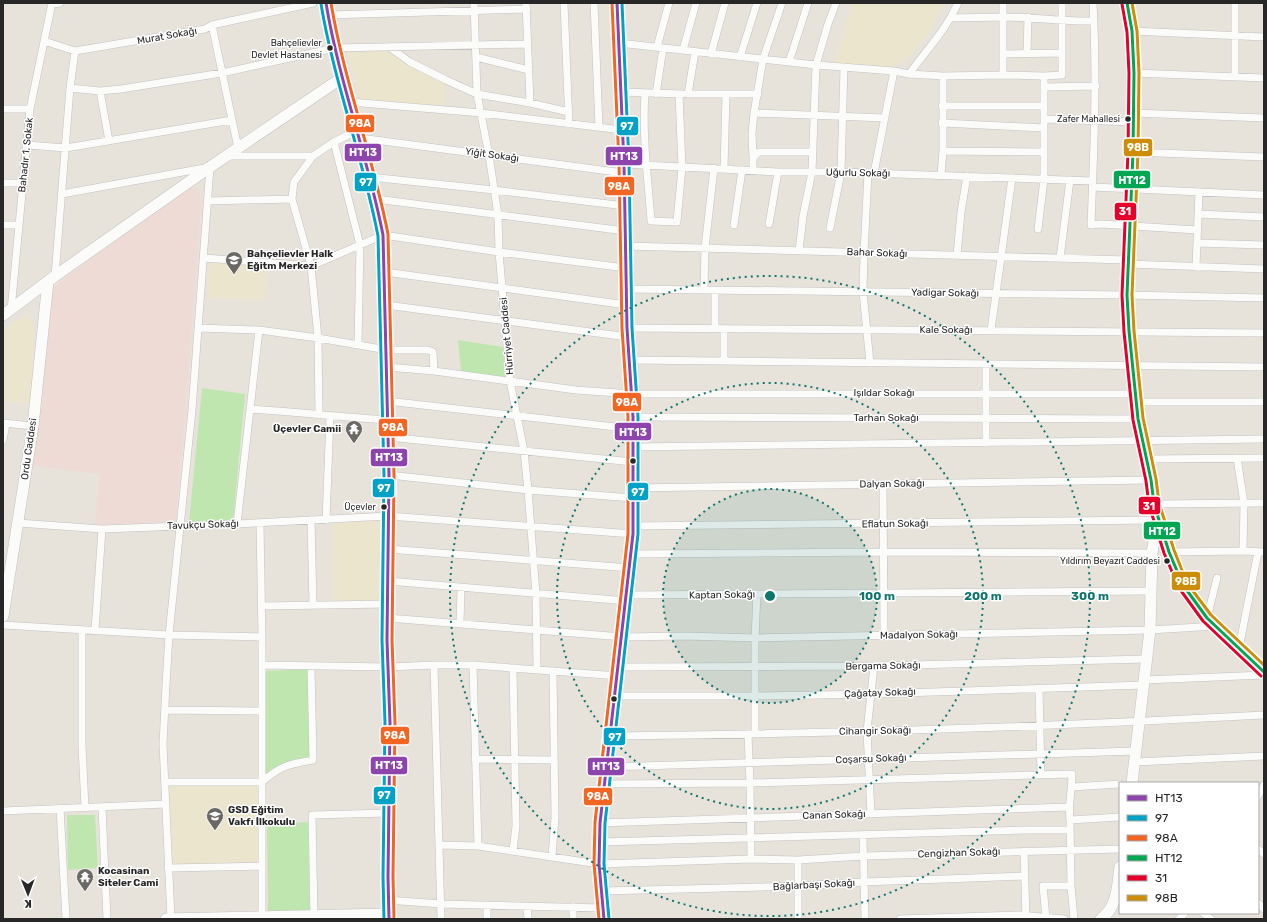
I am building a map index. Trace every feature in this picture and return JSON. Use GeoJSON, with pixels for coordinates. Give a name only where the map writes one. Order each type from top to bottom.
{"type":"FeatureCollection","features":[{"type":"Feature","properties":{"kind":"street"},"geometry":{"type":"LineString","coordinates":[[52,4],[60,3]]}},
{"type":"Feature","properties":{"kind":"street","name":"Murat Sokağı"},"geometry":{"type":"LineString","coordinates":[[44,41],[75,51],[205,29],[212,25],[313,3]]}},
{"type":"Feature","properties":{"kind":"street"},"geometry":{"type":"LineString","coordinates":[[166,919],[388,916],[389,475],[386,305],[383,235],[376,199],[335,48],[326,3]]}},
{"type":"Feature","properties":{"kind":"street","name":"Hürriyet Caddesi"},"geometry":{"type":"LineString","coordinates":[[474,3],[477,94],[489,155],[498,215],[499,252],[510,381],[524,451],[532,527],[536,594],[537,670]]}},
{"type":"Feature","properties":{"kind":"street"},"geometry":{"type":"LineString","coordinates":[[564,3],[569,124]]}},
{"type":"Feature","properties":{"kind":"street"},"geometry":{"type":"LineString","coordinates":[[594,3],[599,127]]}},
{"type":"Feature","properties":{"kind":"street"},"geometry":{"type":"LineString","coordinates":[[387,900],[441,904],[573,907],[604,913],[599,864],[600,822],[623,637],[633,530],[633,417],[627,332],[626,232],[617,3]]}},
{"type":"Feature","properties":{"kind":"street"},"geometry":{"type":"LineString","coordinates":[[656,94],[660,48],[669,3]]}},
{"type":"Feature","properties":{"kind":"street"},"geometry":{"type":"LineString","coordinates":[[683,50],[696,3]]}},
{"type":"Feature","properties":{"kind":"street"},"geometry":{"type":"LineString","coordinates":[[711,54],[725,3]]}},
{"type":"Feature","properties":{"kind":"street"},"geometry":{"type":"LineString","coordinates":[[740,57],[757,3]]}},
{"type":"Feature","properties":{"kind":"street"},"geometry":{"type":"LineString","coordinates":[[753,170],[752,133],[763,59],[782,3]]}},
{"type":"Feature","properties":{"kind":"street"},"geometry":{"type":"LineString","coordinates":[[789,62],[808,3]]}},
{"type":"Feature","properties":{"kind":"street"},"geometry":{"type":"LineString","coordinates":[[799,251],[803,216],[812,172],[816,65],[836,3]]}},
{"type":"Feature","properties":{"kind":"street"},"geometry":{"type":"LineString","coordinates":[[908,74],[933,44],[951,18],[958,3]]}},
{"type":"Feature","properties":{"kind":"street"},"geometry":{"type":"LineString","coordinates":[[1003,3],[1003,75]]}},
{"type":"Feature","properties":{"kind":"street"},"geometry":{"type":"LineString","coordinates":[[1062,3],[1063,87]]}},
{"type":"Feature","properties":{"kind":"street"},"geometry":{"type":"LineString","coordinates":[[1093,3],[1096,121],[1091,225],[1197,230]]}},
{"type":"Feature","properties":{"kind":"street"},"geometry":{"type":"LineString","coordinates":[[1127,3],[1132,31],[1134,73],[1133,152],[1127,295],[1132,366],[1138,419],[1151,480],[1154,504],[1169,552],[1183,585],[1207,618],[1264,673]]}},
{"type":"Feature","properties":{"kind":"street"},"geometry":{"type":"LineString","coordinates":[[1235,3],[1235,77]]}},
{"type":"Feature","properties":{"kind":"street","name":"Bahadır 1. Sokak"},"geometry":{"type":"LineString","coordinates":[[7,312],[19,225],[30,109],[52,4]]}},
{"type":"Feature","properties":{"kind":"street"},"geometry":{"type":"LineString","coordinates":[[329,15],[474,11],[526,6],[530,103]]}},
{"type":"Feature","properties":{"kind":"street"},"geometry":{"type":"LineString","coordinates":[[951,18],[1028,17],[1094,21]]}},
{"type":"Feature","properties":{"kind":"street"},"geometry":{"type":"LineString","coordinates":[[1027,54],[1028,17]]}},
{"type":"Feature","properties":{"kind":"street"},"geometry":{"type":"LineString","coordinates":[[212,25],[238,148]]}},
{"type":"Feature","properties":{"kind":"street"},"geometry":{"type":"LineString","coordinates":[[1132,31],[1264,37]]}},
{"type":"Feature","properties":{"kind":"street"},"geometry":{"type":"LineString","coordinates":[[619,43],[816,65],[894,71],[908,74],[943,76],[1044,76],[1062,74]]}},
{"type":"Feature","properties":{"kind":"street"},"geometry":{"type":"LineString","coordinates":[[70,88],[100,91],[121,89],[222,73],[335,48],[528,44]]}},
{"type":"Feature","properties":{"kind":"street"},"geometry":{"type":"LineString","coordinates":[[389,47],[410,62],[477,94],[530,103],[569,112]]}},
{"type":"Feature","properties":{"kind":"street"},"geometry":{"type":"LineString","coordinates":[[52,278],[62,194],[70,88],[75,51]]}},
{"type":"Feature","properties":{"kind":"street"},"geometry":{"type":"LineString","coordinates":[[688,94],[695,52]]}},
{"type":"Feature","properties":{"kind":"street"},"geometry":{"type":"LineString","coordinates":[[1003,54],[1062,53]]}},
{"type":"Feature","properties":{"kind":"street"},"geometry":{"type":"LineString","coordinates":[[476,57],[529,70]]}},
{"type":"Feature","properties":{"kind":"street"},"geometry":{"type":"LineString","coordinates":[[830,228],[841,172],[844,67]]}},
{"type":"Feature","properties":{"kind":"street"},"geometry":{"type":"LineString","coordinates":[[870,363],[868,330],[863,292],[864,253],[871,173],[885,118],[894,71]]}},
{"type":"Feature","properties":{"kind":"street"},"geometry":{"type":"LineString","coordinates":[[1134,73],[1264,78]]}},
{"type":"Feature","properties":{"kind":"street"},"geometry":{"type":"LineString","coordinates":[[941,175],[943,151],[943,76]]}},
{"type":"Feature","properties":{"kind":"street"},"geometry":{"type":"LineString","coordinates":[[1038,229],[1044,179],[1044,76]]}},
{"type":"Feature","properties":{"kind":"street"},"geometry":{"type":"LineString","coordinates":[[7,312],[52,278],[210,167],[343,77]]}},
{"type":"Feature","properties":{"kind":"street"},"geometry":{"type":"LineString","coordinates":[[1044,87],[1096,86]]}},
{"type":"Feature","properties":{"kind":"street"},"geometry":{"type":"LineString","coordinates":[[100,91],[109,141]]}},
{"type":"Feature","properties":{"kind":"street"},"geometry":{"type":"LineString","coordinates":[[621,92],[656,94],[758,94]]}},
{"type":"Feature","properties":{"kind":"street"},"geometry":{"type":"LineString","coordinates":[[645,93],[644,108],[651,221],[677,222],[682,167],[679,94]]}},
{"type":"Feature","properties":{"kind":"street"},"geometry":{"type":"LineString","coordinates":[[724,169],[726,95]]}},
{"type":"Feature","properties":{"kind":"street"},"geometry":{"type":"LineString","coordinates":[[350,102],[481,113],[622,130]]}},
{"type":"Feature","properties":{"kind":"street"},"geometry":{"type":"LineString","coordinates":[[942,106],[1044,106]]}},
{"type":"Feature","properties":{"kind":"street"},"geometry":{"type":"LineString","coordinates":[[3,109],[30,109]]}},
{"type":"Feature","properties":{"kind":"street"},"geometry":{"type":"LineString","coordinates":[[754,113],[885,118]]}},
{"type":"Feature","properties":{"kind":"street"},"geometry":{"type":"LineString","coordinates":[[1044,119],[1096,121],[1134,117],[1264,118]]}},
{"type":"Feature","properties":{"kind":"street"},"geometry":{"type":"LineString","coordinates":[[27,144],[66,148],[232,120]]}},
{"type":"Feature","properties":{"kind":"street"},"geometry":{"type":"LineString","coordinates":[[942,123],[1044,128]]}},
{"type":"Feature","properties":{"kind":"street"},"geometry":{"type":"LineString","coordinates":[[319,414],[318,338],[311,266],[292,199],[294,182],[313,156],[334,142],[359,134]]}},
{"type":"Feature","properties":{"kind":"street","name":"Yiğit Sokağı"},"geometry":{"type":"LineString","coordinates":[[359,134],[489,155],[624,168]]}},
{"type":"Feature","properties":{"kind":"street"},"geometry":{"type":"LineString","coordinates":[[334,142],[360,245],[358,345]]}},
{"type":"Feature","properties":{"kind":"street"},"geometry":{"type":"LineString","coordinates":[[943,151],[1044,152]]}},
{"type":"Feature","properties":{"kind":"street"},"geometry":{"type":"LineString","coordinates":[[753,158],[759,152],[813,152]]}},
{"type":"Feature","properties":{"kind":"street"},"geometry":{"type":"LineString","coordinates":[[1133,152],[1264,157]]}},
{"type":"Feature","properties":{"kind":"street"},"geometry":{"type":"LineString","coordinates":[[226,156],[313,156]]}},
{"type":"Feature","properties":{"kind":"street","name":"Uğurlu Sokağı"},"geometry":{"type":"LineString","coordinates":[[624,168],[648,165],[778,172],[841,172],[1070,180],[1131,188],[1264,195]]}},
{"type":"Feature","properties":{"kind":"street"},"geometry":{"type":"LineString","coordinates":[[62,194],[210,167]]}},
{"type":"Feature","properties":{"kind":"street"},"geometry":{"type":"LineString","coordinates":[[171,919],[163,744],[169,635],[199,328],[210,167]]}},
{"type":"Feature","properties":{"kind":"street"},"geometry":{"type":"LineString","coordinates":[[704,290],[705,248],[714,168]]}},
{"type":"Feature","properties":{"kind":"street"},"geometry":{"type":"LineString","coordinates":[[734,225],[742,170]]}},
{"type":"Feature","properties":{"kind":"street"},"geometry":{"type":"LineString","coordinates":[[769,224],[778,172]]}},
{"type":"Feature","properties":{"kind":"street"},"geometry":{"type":"LineString","coordinates":[[957,255],[961,212],[967,176]]}},
{"type":"Feature","properties":{"kind":"street"},"geometry":{"type":"LineString","coordinates":[[370,177],[625,206]]}},
{"type":"Feature","properties":{"kind":"street"},"geometry":{"type":"LineString","coordinates":[[991,330],[1012,178]]}},
{"type":"Feature","properties":{"kind":"street"},"geometry":{"type":"LineString","coordinates":[[1060,258],[1070,180]]}},
{"type":"Feature","properties":{"kind":"street"},"geometry":{"type":"LineString","coordinates":[[3,183],[23,183]]}},
{"type":"Feature","properties":{"kind":"street"},"geometry":{"type":"LineString","coordinates":[[1196,267],[1199,192]]}},
{"type":"Feature","properties":{"kind":"street"},"geometry":{"type":"LineString","coordinates":[[208,201],[292,199]]}},
{"type":"Feature","properties":{"kind":"street"},"geometry":{"type":"LineString","coordinates":[[376,199],[626,232]]}},
{"type":"Feature","properties":{"kind":"street"},"geometry":{"type":"LineString","coordinates":[[1198,214],[1264,217]]}},
{"type":"Feature","properties":{"kind":"street"},"geometry":{"type":"LineString","coordinates":[[3,225],[19,225]]}},
{"type":"Feature","properties":{"kind":"street"},"geometry":{"type":"LineString","coordinates":[[204,258],[311,266],[383,235],[499,252],[626,268]]}},
{"type":"Feature","properties":{"kind":"street"},"geometry":{"type":"LineString","coordinates":[[1197,243],[1264,245]]}},
{"type":"Feature","properties":{"kind":"street","name":"Bahar Sokağı"},"geometry":{"type":"LineString","coordinates":[[626,246],[1060,258],[1196,267],[1264,269]]}},
{"type":"Feature","properties":{"kind":"street"},"geometry":{"type":"LineString","coordinates":[[385,272],[627,305]]}},
{"type":"Feature","properties":{"kind":"street","name":"Ordu Caddesi"},"geometry":{"type":"LineString","coordinates":[[3,616],[6,576],[18,523],[33,426],[52,278]]}},
{"type":"Feature","properties":{"kind":"street","name":"Yadigar Sokağı"},"geometry":{"type":"LineString","coordinates":[[626,289],[996,293],[1264,298]]}},
{"type":"Feature","properties":{"kind":"street"},"geometry":{"type":"LineString","coordinates":[[715,290],[715,328]]}},
{"type":"Feature","properties":{"kind":"street","name":"Kale Sokağı"},"geometry":{"type":"LineString","coordinates":[[386,305],[505,321],[627,332],[724,328],[1264,333]]}},
{"type":"Feature","properties":{"kind":"street"},"geometry":{"type":"LineString","coordinates":[[199,328],[259,330],[318,338],[387,350],[428,350],[433,352],[434,371]]}},
{"type":"Feature","properties":{"kind":"street"},"geometry":{"type":"LineString","coordinates":[[724,328],[724,361]]}},
{"type":"Feature","properties":{"kind":"street"},"geometry":{"type":"LineString","coordinates":[[237,524],[259,330]]}},
{"type":"Feature","properties":{"kind":"street"},"geometry":{"type":"LineString","coordinates":[[629,360],[1264,367]]}},
{"type":"Feature","properties":{"kind":"street"},"geometry":{"type":"LineString","coordinates":[[986,364],[986,443]]}},
{"type":"Feature","properties":{"kind":"street","name":"Işıldar Sokağı"},"geometry":{"type":"LineString","coordinates":[[387,367],[434,371],[576,390],[632,394],[986,393],[1264,402]]}},
{"type":"Feature","properties":{"kind":"street"},"geometry":{"type":"LineString","coordinates":[[387,401],[633,429]]}},
{"type":"Feature","properties":{"kind":"street"},"geometry":{"type":"LineString","coordinates":[[250,409],[319,414],[330,417],[387,420]]}},
{"type":"Feature","properties":{"kind":"street"},"geometry":{"type":"LineString","coordinates":[[326,520],[330,417]]}},
{"type":"Feature","properties":{"kind":"street","name":"Tarhan Sokağı"},"geometry":{"type":"LineString","coordinates":[[633,417],[1138,419]]}},
{"type":"Feature","properties":{"kind":"street"},"geometry":{"type":"LineString","coordinates":[[3,440],[4,424],[33,426]]}},
{"type":"Feature","properties":{"kind":"street"},"geometry":{"type":"LineString","coordinates":[[388,438],[633,462]]}},
{"type":"Feature","properties":{"kind":"street"},"geometry":{"type":"LineString","coordinates":[[633,447],[1264,439]]}},
{"type":"Feature","properties":{"kind":"street"},"geometry":{"type":"LineString","coordinates":[[1237,458],[1244,503],[1243,551]]}},
{"type":"Feature","properties":{"kind":"street"},"geometry":{"type":"LineString","coordinates":[[1146,459],[1264,458]]}},
{"type":"Feature","properties":{"kind":"street","name":"Dalyan Sokağı"},"geometry":{"type":"LineString","coordinates":[[389,475],[528,490],[633,493],[883,484],[1151,480]]}},
{"type":"Feature","properties":{"kind":"street"},"geometry":{"type":"LineString","coordinates":[[883,484],[884,635]]}},
{"type":"Feature","properties":{"kind":"street"},"geometry":{"type":"LineString","coordinates":[[1154,504],[1264,503]]}},
{"type":"Feature","properties":{"kind":"street","name":"Tavukçu Sokağı"},"geometry":{"type":"LineString","coordinates":[[18,523],[102,529],[388,516],[532,527]]}},
{"type":"Feature","properties":{"kind":"street"},"geometry":{"type":"LineString","coordinates":[[311,520],[313,605]]}},
{"type":"Feature","properties":{"kind":"street"},"geometry":{"type":"LineString","coordinates":[[1132,782],[1150,630],[1152,553],[1158,520]]}},
{"type":"Feature","properties":{"kind":"street","name":"Eflatun Sokağı"},"geometry":{"type":"LineString","coordinates":[[532,527],[633,530],[883,524],[1158,520]]}},
{"type":"Feature","properties":{"kind":"street"},"geometry":{"type":"LineString","coordinates":[[255,918],[262,866],[262,606],[260,523]]}},
{"type":"Feature","properties":{"kind":"street"},"geometry":{"type":"LineString","coordinates":[[95,630],[102,529]]}},
{"type":"Feature","properties":{"kind":"street"},"geometry":{"type":"LineString","coordinates":[[388,549],[630,568]]}},
{"type":"Feature","properties":{"kind":"street"},"geometry":{"type":"LineString","coordinates":[[631,554],[884,552],[1152,553]]}},
{"type":"Feature","properties":{"kind":"street"},"geometry":{"type":"LineString","coordinates":[[1169,552],[1261,552],[1239,648]]}},
{"type":"Feature","properties":{"kind":"street"},"geometry":{"type":"LineString","coordinates":[[1207,618],[1217,578]]}},
{"type":"Feature","properties":{"kind":"street","name":"Kaptan Sokağı"},"geometry":{"type":"LineString","coordinates":[[388,582],[536,594],[627,598],[757,594],[1152,591]]}},
{"type":"Feature","properties":{"kind":"street"},"geometry":{"type":"LineString","coordinates":[[460,624],[461,588]]}},
{"type":"Feature","properties":{"kind":"street"},"geometry":{"type":"LineString","coordinates":[[751,859],[750,764],[755,696],[757,594]]}},
{"type":"Feature","properties":{"kind":"street"},"geometry":{"type":"LineString","coordinates":[[262,606],[388,604]]}},
{"type":"Feature","properties":{"kind":"street","name":"Madalyon Sokağı"},"geometry":{"type":"LineString","coordinates":[[388,618],[623,637],[685,636],[755,638],[1150,630],[1216,626]]}},
{"type":"Feature","properties":{"kind":"street"},"geometry":{"type":"LineString","coordinates":[[3,625],[169,635],[262,637]]}},
{"type":"Feature","properties":{"kind":"street"},"geometry":{"type":"LineString","coordinates":[[82,630],[82,746],[85,807]]}},
{"type":"Feature","properties":{"kind":"street","name":"Bergama Sokağı"},"geometry":{"type":"LineString","coordinates":[[262,665],[389,667],[473,665],[553,671],[619,671],[1147,659]]}},
{"type":"Feature","properties":{"kind":"street"},"geometry":{"type":"LineString","coordinates":[[434,665],[441,919]]}},
{"type":"Feature","properties":{"kind":"street"},"geometry":{"type":"LineString","coordinates":[[473,665],[478,846]]}},
{"type":"Feature","properties":{"kind":"street"},"geometry":{"type":"LineString","coordinates":[[165,782],[262,782],[275,771],[292,763],[313,760],[311,666]]}},
{"type":"Feature","properties":{"kind":"street"},"geometry":{"type":"LineString","coordinates":[[871,814],[867,731],[874,666]]}},
{"type":"Feature","properties":{"kind":"street"},"geometry":{"type":"LineString","coordinates":[[513,668],[516,826],[513,850]]}},
{"type":"Feature","properties":{"kind":"street"},"geometry":{"type":"LineString","coordinates":[[552,856],[555,818],[553,671]]}},
{"type":"Feature","properties":{"kind":"street","name":"Çağatay Sokağı"},"geometry":{"type":"LineString","coordinates":[[616,696],[871,694],[1144,683],[1264,673]]}},
{"type":"Feature","properties":{"kind":"street"},"geometry":{"type":"LineString","coordinates":[[1039,688],[1041,776]]}},
{"type":"Feature","properties":{"kind":"street"},"geometry":{"type":"LineString","coordinates":[[165,710],[262,711]]}},
{"type":"Feature","properties":{"kind":"street","name":"Cihangir Sokağı"},"geometry":{"type":"LineString","coordinates":[[611,736],[752,734],[1040,726],[1264,715]]}},
{"type":"Feature","properties":{"kind":"street","name":"Coşarsu Sokağı"},"geometry":{"type":"LineString","coordinates":[[607,767],[750,764],[1041,754],[1135,757],[1264,756]]}},
{"type":"Feature","properties":{"kind":"street"},"geometry":{"type":"LineString","coordinates":[[475,759],[554,760]]}},
{"type":"Feature","properties":{"kind":"street"},"geometry":{"type":"LineString","coordinates":[[605,784],[750,783],[1072,774],[1069,807],[1071,886],[1074,919]]}},
{"type":"Feature","properties":{"kind":"street"},"geometry":{"type":"LineString","coordinates":[[1072,787],[1119,784]]}},
{"type":"Feature","properties":{"kind":"street"},"geometry":{"type":"LineString","coordinates":[[1261,795],[1264,785]]}},
{"type":"Feature","properties":{"kind":"street"},"geometry":{"type":"LineString","coordinates":[[3,810],[166,804]]}},
{"type":"Feature","properties":{"kind":"street"},"geometry":{"type":"LineString","coordinates":[[102,807],[107,919]]}},
{"type":"Feature","properties":{"kind":"street","name":"Canan Sokağı"},"geometry":{"type":"LineString","coordinates":[[600,822],[1069,807]]}},
{"type":"Feature","properties":{"kind":"street"},"geometry":{"type":"LineString","coordinates":[[60,808],[66,919]]}},
{"type":"Feature","properties":{"kind":"street"},"geometry":{"type":"LineString","coordinates":[[314,916],[312,815],[389,813]]}},
{"type":"Feature","properties":{"kind":"street"},"geometry":{"type":"LineString","coordinates":[[1070,820],[1119,817]]}},
{"type":"Feature","properties":{"kind":"street"},"geometry":{"type":"LineString","coordinates":[[600,842],[1070,830]]}},
{"type":"Feature","properties":{"kind":"street"},"geometry":{"type":"LineString","coordinates":[[863,835],[865,919]]}},
{"type":"Feature","properties":{"kind":"street","name":"Cengizhan Sokağı"},"geometry":{"type":"LineString","coordinates":[[439,845],[478,846],[513,850],[599,864],[751,859],[798,860],[864,856],[1119,849]]}},
{"type":"Feature","properties":{"kind":"street"},"geometry":{"type":"LineString","coordinates":[[1024,851],[1026,917]]}},
{"type":"Feature","properties":{"kind":"street"},"geometry":{"type":"LineString","coordinates":[[798,860],[798,919]]}},
{"type":"Feature","properties":{"kind":"street"},"geometry":{"type":"LineString","coordinates":[[168,868],[262,866]]}},
{"type":"Feature","properties":{"kind":"street"},"geometry":{"type":"LineString","coordinates":[[1105,918],[1114,904],[1119,873]]}},
{"type":"Feature","properties":{"kind":"street","name":"Bağlarbaşı Sokağı"},"geometry":{"type":"LineString","coordinates":[[602,891],[799,886],[1025,876]]}},
{"type":"Feature","properties":{"kind":"street"},"geometry":{"type":"LineString","coordinates":[[1046,918],[1043,886],[1071,886]]}},
{"type":"Feature","properties":{"kind":"street"},"geometry":{"type":"LineString","coordinates":[[487,905],[487,919]]}},
{"type":"Feature","properties":{"kind":"street"},"geometry":{"type":"LineString","coordinates":[[528,906],[528,919]]}},
{"type":"Feature","properties":{"kind":"street"},"geometry":{"type":"LineString","coordinates":[[573,907],[573,919]]}},
{"type":"Feature","properties":{"kind":"street"},"geometry":{"type":"LineString","coordinates":[[900,919],[1026,917],[1064,919]]}},
{"type":"Feature","properties":{"kind":"shaded area"},"geometry":{"type":"Polygon","coordinates":[[[852,3],[944,3],[929,33],[911,54],[900,64],[887,67],[833,63],[852,3]]]}},
{"type":"Feature","properties":{"kind":"shaded area"},"geometry":{"type":"Polygon","coordinates":[[[390,51],[446,83],[444,108],[360,101],[347,52],[390,51]]]}},
{"type":"Feature","properties":{"kind":"shaded area"},"geometry":{"type":"Polygon","coordinates":[[[192,186],[199,189],[201,207],[175,523],[95,525],[100,474],[33,466],[53,290],[57,284],[192,186]]]}},
{"type":"Feature","properties":{"kind":"shaded area"},"geometry":{"type":"Polygon","coordinates":[[[209,262],[267,264],[265,300],[208,298],[209,262]]]}},
{"type":"Feature","properties":{"kind":"shaded area"},"geometry":{"type":"Polygon","coordinates":[[[27,314],[35,330],[30,404],[3,401],[3,329],[27,314]]]}},
{"type":"Feature","properties":{"kind":"shaded area"},"geometry":{"type":"Polygon","coordinates":[[[380,519],[383,601],[334,602],[331,524],[380,519]]]}},
{"type":"Feature","properties":{"kind":"shaded area","name":"GSD Eğitim Vakfı İlkokulu"},"geometry":{"type":"Polygon","coordinates":[[[168,785],[258,786],[259,862],[172,865],[168,785]]]}},
{"type":"Feature","properties":{"kind":"green space"},"geometry":{"type":"Polygon","coordinates":[[[458,340],[503,347],[505,378],[461,371],[458,340]]]}},
{"type":"Feature","properties":{"kind":"green space"},"geometry":{"type":"Polygon","coordinates":[[[202,388],[245,394],[233,521],[189,522],[202,388]]]}},
{"type":"Feature","properties":{"kind":"green space"},"geometry":{"type":"Polygon","coordinates":[[[309,669],[311,759],[290,761],[265,774],[265,671],[309,669]]]}},
{"type":"Feature","properties":{"kind":"green space"},"geometry":{"type":"Polygon","coordinates":[[[67,815],[95,815],[98,868],[68,870],[67,815]]]}},
{"type":"Feature","properties":{"kind":"green space"},"geometry":{"type":"Polygon","coordinates":[[[308,822],[310,911],[268,913],[267,824],[308,822]]]}},
{"type":"Feature","properties":{"kind":"transit line","name":"HT13"},"geometry":{"type":"LineString","coordinates":[[326,3],[338,62],[370,177],[383,235],[389,475],[387,640],[390,723],[388,877],[389,919]]}},
{"type":"Feature","properties":{"kind":"transit line","name":"98A"},"geometry":{"type":"LineString","coordinates":[[331,3],[343,61],[375,176],[388,234],[394,475],[392,640],[395,723],[393,877],[394,919]]}},
{"type":"Feature","properties":{"kind":"transit line","name":"98A"},"geometry":{"type":"LineString","coordinates":[[599,919],[594,864],[595,822],[628,534],[628,417],[622,328],[619,164],[612,3]]}},
{"type":"Feature","properties":{"kind":"transit line","name":"HT13"},"geometry":{"type":"LineString","coordinates":[[604,919],[599,864],[600,823],[633,534],[633,417],[627,328],[624,164],[617,3]]}},
{"type":"Feature","properties":{"kind":"transit line","name":"97"},"geometry":{"type":"LineString","coordinates":[[609,919],[604,864],[605,823],[638,534],[638,417],[632,328],[629,164],[622,3]]}},
{"type":"Feature","properties":{"kind":"transit line","name":"HT12"},"geometry":{"type":"LineString","coordinates":[[1127,3],[1132,31],[1134,73],[1133,152],[1127,295],[1138,419],[1151,480],[1154,504],[1169,552],[1183,585],[1207,618],[1264,672]]}},
{"type":"Feature","properties":{"kind":"transit line","name":"98B"},"geometry":{"type":"LineString","coordinates":[[1132,3],[1137,31],[1139,73],[1138,152],[1132,295],[1134,331],[1143,418],[1156,479],[1159,503],[1174,550],[1187,583],[1211,615],[1264,665]]}},
{"type":"Feature","properties":{"kind":"transit line","name":"97"},"geometry":{"type":"LineString","coordinates":[[321,4],[333,62],[365,177],[378,236],[384,475],[382,640],[385,723],[383,877],[384,919]]}},
{"type":"Feature","properties":{"kind":"transit line","name":"31"},"geometry":{"type":"LineString","coordinates":[[1122,4],[1127,32],[1129,73],[1128,152],[1122,295],[1124,332],[1133,420],[1146,481],[1149,505],[1164,553],[1179,588],[1203,621],[1261,676]]}},
{"type":"Feature","properties":{"kind":"place","name":"Bahçelievler Devlet Hastanesi"},"geometry":{"type":"Point","coordinates":[330,48]}},
{"type":"Feature","properties":{"kind":"place","name":"Zafer Mahallesi"},"geometry":{"type":"Point","coordinates":[1128,119]}},
{"type":"Feature","properties":{"kind":"place","name":"Bahçelievler Halk Eğitm Merkezi"},"geometry":{"type":"Point","coordinates":[234,275]}},
{"type":"Feature","properties":{"kind":"place","name":"Üçevler Camii"},"geometry":{"type":"Point","coordinates":[354,444]}},
{"type":"Feature","properties":{"kind":"place","name":"Üçevler"},"geometry":{"type":"Point","coordinates":[384,507]}},
{"type":"Feature","properties":{"kind":"place","name":"Yıldırım Beyazıt Caddesi"},"geometry":{"type":"Point","coordinates":[1167,561]}},
{"type":"Feature","properties":{"kind":"place","name":"GSD Eğitim Vakfı İlkokulu"},"geometry":{"type":"Point","coordinates":[215,831]}},
{"type":"Feature","properties":{"kind":"place","name":"Kocasinan Siteler Cami"},"geometry":{"type":"Point","coordinates":[85,892]}}]}
